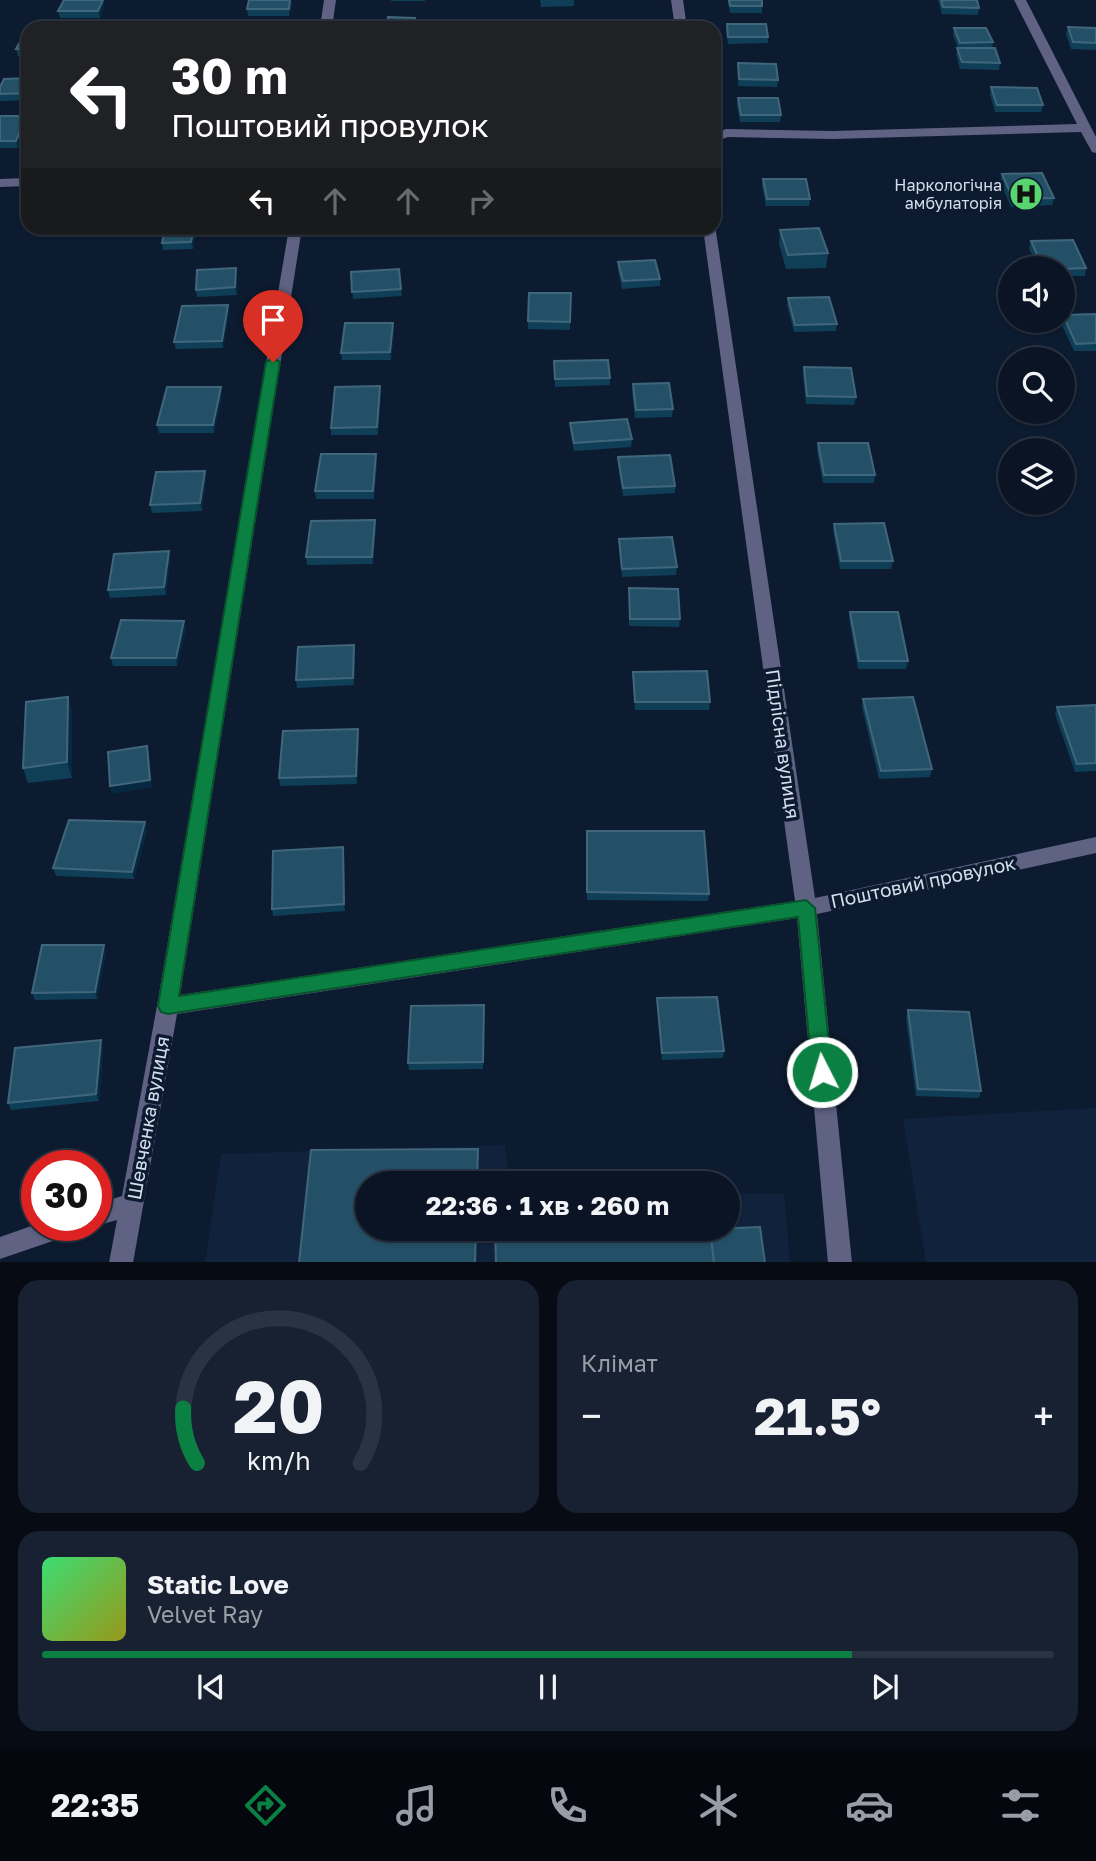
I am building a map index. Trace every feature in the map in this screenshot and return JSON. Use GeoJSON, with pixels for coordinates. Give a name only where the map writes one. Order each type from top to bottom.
{"type":"FeatureCollection","features":[{"type":"Feature","properties":{"kind":"street"},"geometry":{"type":"LineString","coordinates":[[327,21],[330,0]]}},
{"type":"Feature","properties":{"kind":"street"},"geometry":{"type":"LineString","coordinates":[[677,0],[680,21]]}},
{"type":"Feature","properties":{"kind":"street"},"geometry":{"type":"LineString","coordinates":[[1020,0],[1096,149]]}},
{"type":"Feature","properties":{"kind":"street"},"geometry":{"type":"LineString","coordinates":[[721,135],[1085,128]]}},
{"type":"Feature","properties":{"kind":"street"},"geometry":{"type":"LineString","coordinates":[[0,183],[21,182]]}},
{"type":"Feature","properties":{"kind":"street","name":"Шевченка вулиця"},"geometry":{"type":"LineString","coordinates":[[121,1262],[168,1006],[294,235]]}},
{"type":"Feature","properties":{"kind":"street","name":"Підлісна вулиця"},"geometry":{"type":"LineString","coordinates":[[711,235],[806,908],[840,1262]]}},
{"type":"Feature","properties":{"kind":"street","name":"Поштовий провулок"},"geometry":{"type":"LineString","coordinates":[[168,1006],[806,908],[1096,845]]}},
{"type":"Feature","properties":{"kind":"street"},"geometry":{"type":"LineString","coordinates":[[112,1211],[132,1204]]}},
{"type":"Feature","properties":{"kind":"street"},"geometry":{"type":"LineString","coordinates":[[0,1248],[21,1241]]}},
{"type":"Feature","properties":{"kind":"shaded area"},"geometry":{"type":"Polygon","coordinates":[[[1096,1108],[1096,1262],[926,1262],[903,1119],[1096,1108]]]}},
{"type":"Feature","properties":{"kind":"shaded area"},"geometry":{"type":"Polygon","coordinates":[[[505,1145],[508,1171],[355,1171],[355,1241],[740,1241],[740,1193],[784,1194],[790,1262],[205,1262],[221,1154],[505,1145]]]}},
{"type":"Feature","properties":{"kind":"building"},"geometry":{"type":"Polygon","coordinates":[[[64,0],[103,0],[98,11],[58,11],[64,0]]]}},
{"type":"Feature","properties":{"kind":"building"},"geometry":{"type":"Polygon","coordinates":[[[249,0],[290,0],[289,9],[247,9],[249,0]]]}},
{"type":"Feature","properties":{"kind":"building"},"geometry":{"type":"Polygon","coordinates":[[[729,0],[762,0],[762,6],[730,6],[729,0]]]}},
{"type":"Feature","properties":{"kind":"building"},"geometry":{"type":"Polygon","coordinates":[[[941,0],[977,0],[979,8],[943,7],[941,0]]]}},
{"type":"Feature","properties":{"kind":"building"},"geometry":{"type":"Polygon","coordinates":[[[388,17],[415,18],[415,21],[388,21],[388,17]]]}},
{"type":"Feature","properties":{"kind":"building"},"geometry":{"type":"Polygon","coordinates":[[[727,24],[766,24],[768,37],[728,37],[727,24]]]}},
{"type":"Feature","properties":{"kind":"building"},"geometry":{"type":"Polygon","coordinates":[[[1068,27],[1096,28],[1096,43],[1073,42],[1068,27]]]}},
{"type":"Feature","properties":{"kind":"building"},"geometry":{"type":"Polygon","coordinates":[[[954,28],[986,28],[993,42],[960,43],[954,28]]]}},
{"type":"Feature","properties":{"kind":"building"},"geometry":{"type":"Polygon","coordinates":[[[957,48],[995,48],[1000,63],[962,62],[957,48]]]}},
{"type":"Feature","properties":{"kind":"building"},"geometry":{"type":"Polygon","coordinates":[[[738,63],[776,64],[778,80],[739,79],[738,63]]]}},
{"type":"Feature","properties":{"kind":"building"},"geometry":{"type":"Polygon","coordinates":[[[21,78],[21,93],[0,94],[4,79],[21,78]]]}},
{"type":"Feature","properties":{"kind":"building"},"geometry":{"type":"Polygon","coordinates":[[[991,87],[1037,88],[1043,105],[997,105],[991,87]]]}},
{"type":"Feature","properties":{"kind":"building"},"geometry":{"type":"Polygon","coordinates":[[[738,98],[778,98],[781,115],[741,115],[738,98]]]}},
{"type":"Feature","properties":{"kind":"building"},"geometry":{"type":"Polygon","coordinates":[[[0,116],[21,116],[21,128],[16,141],[0,141],[0,116]]]}},
{"type":"Feature","properties":{"kind":"building"},"geometry":{"type":"Polygon","coordinates":[[[1042,173],[1054,198],[1013,199],[1002,174],[1042,173]]]}},
{"type":"Feature","properties":{"kind":"building"},"geometry":{"type":"Polygon","coordinates":[[[763,179],[806,179],[810,199],[767,199],[763,179]]]}},
{"type":"Feature","properties":{"kind":"building"},"geometry":{"type":"Polygon","coordinates":[[[819,228],[828,253],[788,255],[780,230],[819,228]]]}},
{"type":"Feature","properties":{"kind":"building"},"geometry":{"type":"Polygon","coordinates":[[[164,235],[192,235],[191,242],[162,243],[164,235]]]}},
{"type":"Feature","properties":{"kind":"building"},"geometry":{"type":"Polygon","coordinates":[[[1073,240],[1086,268],[1075,268],[1075,256],[1038,256],[1031,241],[1073,240]]]}},
{"type":"Feature","properties":{"kind":"building"},"geometry":{"type":"Polygon","coordinates":[[[655,260],[660,279],[623,281],[618,262],[655,260]]]}},
{"type":"Feature","properties":{"kind":"building"},"geometry":{"type":"Polygon","coordinates":[[[236,268],[235,287],[196,290],[197,270],[236,268]]]}},
{"type":"Feature","properties":{"kind":"building"},"geometry":{"type":"Polygon","coordinates":[[[399,269],[401,289],[352,292],[351,272],[399,269]]]}},
{"type":"Feature","properties":{"kind":"building"},"geometry":{"type":"Polygon","coordinates":[[[529,293],[571,293],[570,322],[528,321],[529,293]]]}},
{"type":"Feature","properties":{"kind":"building"},"geometry":{"type":"Polygon","coordinates":[[[829,297],[837,324],[795,325],[788,298],[829,297]]]}},
{"type":"Feature","properties":{"kind":"building"},"geometry":{"type":"Polygon","coordinates":[[[228,305],[222,341],[174,342],[182,306],[228,305]]]}},
{"type":"Feature","properties":{"kind":"building"},"geometry":{"type":"Polygon","coordinates":[[[1096,314],[1096,343],[1076,344],[1071,333],[1075,333],[1075,315],[1096,314]]]}},
{"type":"Feature","properties":{"kind":"building"},"geometry":{"type":"Polygon","coordinates":[[[345,323],[393,323],[390,352],[341,353],[345,323]]]}},
{"type":"Feature","properties":{"kind":"building"},"geometry":{"type":"Polygon","coordinates":[[[608,360],[610,378],[555,379],[554,361],[608,360]]]}},
{"type":"Feature","properties":{"kind":"building"},"geometry":{"type":"Polygon","coordinates":[[[804,367],[851,368],[856,397],[807,396],[804,367]]]}},
{"type":"Feature","properties":{"kind":"building"},"geometry":{"type":"Polygon","coordinates":[[[669,383],[673,409],[636,410],[633,384],[669,383]]]}},
{"type":"Feature","properties":{"kind":"building"},"geometry":{"type":"Polygon","coordinates":[[[380,386],[377,427],[331,428],[335,387],[380,386]]]}},
{"type":"Feature","properties":{"kind":"building"},"geometry":{"type":"Polygon","coordinates":[[[167,387],[221,387],[213,425],[157,425],[167,387]]]}},
{"type":"Feature","properties":{"kind":"building"},"geometry":{"type":"Polygon","coordinates":[[[627,419],[632,439],[574,443],[570,423],[627,419]]]}},
{"type":"Feature","properties":{"kind":"building"},"geometry":{"type":"Polygon","coordinates":[[[818,443],[868,443],[875,475],[824,475],[818,443]]]}},
{"type":"Feature","properties":{"kind":"building"},"geometry":{"type":"Polygon","coordinates":[[[321,454],[376,454],[373,491],[315,491],[321,454]]]}},
{"type":"Feature","properties":{"kind":"building"},"geometry":{"type":"Polygon","coordinates":[[[670,455],[675,486],[623,488],[618,457],[670,455]]]}},
{"type":"Feature","properties":{"kind":"building"},"geometry":{"type":"Polygon","coordinates":[[[205,471],[200,503],[150,505],[156,472],[205,471]]]}},
{"type":"Feature","properties":{"kind":"building"},"geometry":{"type":"Polygon","coordinates":[[[375,520],[372,557],[306,557],[311,521],[375,520]]]}},
{"type":"Feature","properties":{"kind":"building"},"geometry":{"type":"Polygon","coordinates":[[[884,523],[893,561],[841,561],[834,524],[884,523]]]}},
{"type":"Feature","properties":{"kind":"building"},"geometry":{"type":"Polygon","coordinates":[[[672,537],[677,567],[622,569],[619,539],[672,537]]]}},
{"type":"Feature","properties":{"kind":"building"},"geometry":{"type":"Polygon","coordinates":[[[169,551],[164,587],[108,590],[114,554],[169,551]]]}},
{"type":"Feature","properties":{"kind":"building"},"geometry":{"type":"Polygon","coordinates":[[[629,588],[678,589],[680,619],[630,619],[629,588]]]}},
{"type":"Feature","properties":{"kind":"building"},"geometry":{"type":"Polygon","coordinates":[[[850,612],[898,612],[908,661],[859,661],[850,612]]]}},
{"type":"Feature","properties":{"kind":"building"},"geometry":{"type":"Polygon","coordinates":[[[121,620],[184,621],[176,658],[111,658],[121,620]]]}},
{"type":"Feature","properties":{"kind":"building"},"geometry":{"type":"Polygon","coordinates":[[[354,645],[353,678],[296,680],[298,647],[354,645]]]}},
{"type":"Feature","properties":{"kind":"building"},"geometry":{"type":"Polygon","coordinates":[[[707,671],[710,702],[635,702],[633,672],[707,671]]]}},
{"type":"Feature","properties":{"kind":"building"},"geometry":{"type":"Polygon","coordinates":[[[68,697],[67,762],[23,768],[26,702],[68,697]]]}},
{"type":"Feature","properties":{"kind":"building"},"geometry":{"type":"Polygon","coordinates":[[[913,697],[932,769],[881,771],[863,699],[913,697]]]}},
{"type":"Feature","properties":{"kind":"building"},"geometry":{"type":"Polygon","coordinates":[[[1096,705],[1096,763],[1077,764],[1057,707],[1096,705]]]}},
{"type":"Feature","properties":{"kind":"building"},"geometry":{"type":"Polygon","coordinates":[[[358,729],[356,776],[279,778],[283,731],[358,729]]]}},
{"type":"Feature","properties":{"kind":"building"},"geometry":{"type":"Polygon","coordinates":[[[147,746],[150,780],[110,786],[108,752],[147,746]]]}},
{"type":"Feature","properties":{"kind":"building"},"geometry":{"type":"Polygon","coordinates":[[[69,820],[145,822],[132,872],[53,868],[69,820]]]}},
{"type":"Feature","properties":{"kind":"building"},"geometry":{"type":"Polygon","coordinates":[[[587,831],[704,831],[709,894],[587,892],[587,831]]]}},
{"type":"Feature","properties":{"kind":"building"},"geometry":{"type":"Polygon","coordinates":[[[343,847],[344,904],[272,909],[273,851],[343,847]]]}},
{"type":"Feature","properties":{"kind":"building"},"geometry":{"type":"Polygon","coordinates":[[[42,945],[104,945],[95,992],[32,993],[42,945]]]}},
{"type":"Feature","properties":{"kind":"building"},"geometry":{"type":"Polygon","coordinates":[[[717,997],[724,1051],[662,1053],[657,998],[717,997]]]}},
{"type":"Feature","properties":{"kind":"building"},"geometry":{"type":"Polygon","coordinates":[[[484,1005],[483,1062],[408,1063],[411,1006],[484,1005]]]}},
{"type":"Feature","properties":{"kind":"building"},"geometry":{"type":"Polygon","coordinates":[[[908,1010],[969,1012],[981,1091],[918,1089],[908,1010]]]}},
{"type":"Feature","properties":{"kind":"building"},"geometry":{"type":"Polygon","coordinates":[[[101,1040],[96,1094],[8,1103],[15,1048],[101,1040]]]}},
{"type":"Feature","properties":{"kind":"building"},"geometry":{"type":"Polygon","coordinates":[[[478,1149],[477,1171],[355,1171],[355,1241],[476,1241],[475,1262],[299,1262],[311,1150],[478,1149]]]}},
{"type":"Feature","properties":{"kind":"building"},"geometry":{"type":"Polygon","coordinates":[[[760,1227],[765,1262],[714,1262],[711,1241],[740,1241],[740,1228],[760,1227]]]}},
{"type":"Feature","properties":{"kind":"building"},"geometry":{"type":"Polygon","coordinates":[[[495,1241],[711,1241],[714,1262],[496,1262],[495,1241]]]}},
{"type":"Feature","properties":{"kind":"place","name":"Наркологічна амбулаторія"},"geometry":{"type":"Point","coordinates":[1026,194]}},
{"type":"Feature","properties":{"kind":"route"},"geometry":{"type":"LineString","coordinates":[[273,362],[168,1006],[806,908],[822,1072]]}}]}
